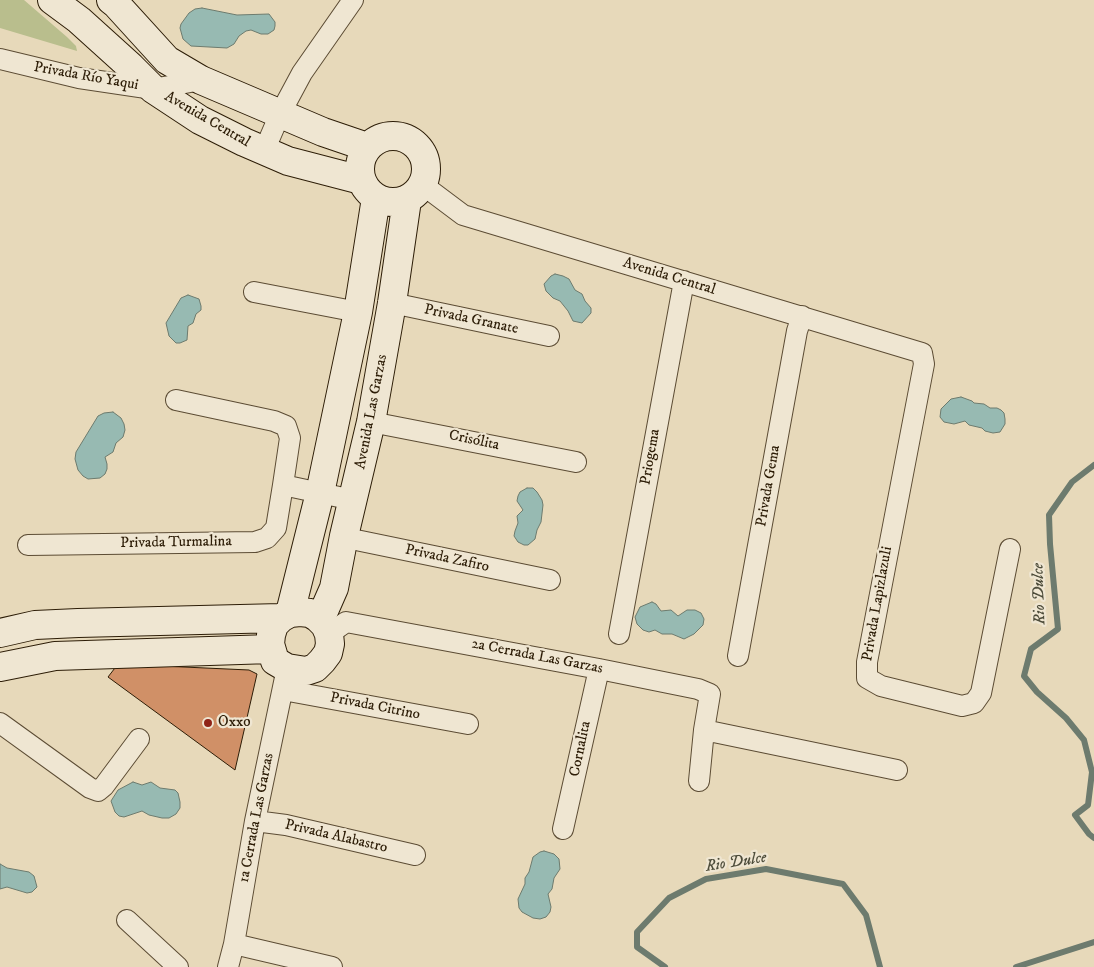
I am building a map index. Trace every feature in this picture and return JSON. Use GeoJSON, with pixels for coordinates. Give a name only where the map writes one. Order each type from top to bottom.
{"type":"FeatureCollection","features":[{"type":"Feature","properties":{"kind":"street","name":"Avenida Central"},"geometry":{"type":"LineString","coordinates":[[52,0],[79,20],[153,89],[200,120],[264,152],[368,189]]}},
{"type":"Feature","properties":{"kind":"street"},"geometry":{"type":"LineString","coordinates":[[111,0],[167,60],[201,80],[323,132],[367,147]]}},
{"type":"Feature","properties":{"kind":"street"},"geometry":{"type":"LineString","coordinates":[[264,152],[280,114],[302,73],[353,0]]}},
{"type":"Feature","properties":{"kind":"street","name":"Privada Río Yaqui"},"geometry":{"type":"LineString","coordinates":[[0,59],[79,78],[153,89],[201,80]]}},
{"type":"Feature","properties":{"kind":"street"},"geometry":{"type":"LineString","coordinates":[[280,669],[271,635],[274,625],[286,616],[320,493],[358,312],[368,189],[359,168],[361,157],[367,147],[376,140],[387,136],[399,136],[409,139],[424,154],[427,164],[426,175],[415,192],[397,202],[386,202],[368,189]]}},
{"type":"Feature","properties":{"kind":"street","name":"Avenida Central"},"geometry":{"type":"LineString","coordinates":[[415,192],[463,215],[912,348],[922,353]]}},
{"type":"Feature","properties":{"kind":"street","name":"Avenida Las Garzas"},"geometry":{"type":"LineString","coordinates":[[0,667],[55,656],[306,671],[315,668],[322,661],[328,653],[330,644],[325,627],[371,422],[392,303],[415,192]]}},
{"type":"Feature","properties":{"kind":"street","name":"Priogema"},"geometry":{"type":"LineString","coordinates":[[619,634],[684,281]]}},
{"type":"Feature","properties":{"kind":"street"},"geometry":{"type":"LineString","coordinates":[[254,292],[358,312]]}},
{"type":"Feature","properties":{"kind":"street","name":"Privada Granate"},"geometry":{"type":"LineString","coordinates":[[392,303],[549,336]]}},
{"type":"Feature","properties":{"kind":"street","name":"Privada Gema"},"geometry":{"type":"LineString","coordinates":[[738,656],[802,316]]}},
{"type":"Feature","properties":{"kind":"street","name":"Privada Lapizlazuli"},"geometry":{"type":"LineString","coordinates":[[922,353],[924,364],[867,662],[867,678],[881,686],[962,706],[974,703],[981,693],[1010,549]]}},
{"type":"Feature","properties":{"kind":"street","name":"Privada Turmalina"},"geometry":{"type":"LineString","coordinates":[[28,545],[255,542],[267,538],[276,528],[290,438],[286,426],[274,421],[176,400]]}},
{"type":"Feature","properties":{"kind":"street","name":"Crisólita"},"geometry":{"type":"LineString","coordinates":[[371,422],[576,462]]}},
{"type":"Feature","properties":{"kind":"street"},"geometry":{"type":"LineString","coordinates":[[283,485],[353,500]]}},
{"type":"Feature","properties":{"kind":"street","name":"Privada Zafiro"},"geometry":{"type":"LineString","coordinates":[[344,536],[550,580]]}},
{"type":"Feature","properties":{"kind":"street"},"geometry":{"type":"LineString","coordinates":[[0,633],[35,625],[286,616],[300,612],[310,613],[325,627]]}},
{"type":"Feature","properties":{"kind":"street","name":"2a Cerrada Las Garzas"},"geometry":{"type":"LineString","coordinates":[[325,627],[346,622],[698,689],[710,694],[698,781]]}},
{"type":"Feature","properties":{"kind":"street","name":"Privada Citrino"},"geometry":{"type":"LineString","coordinates":[[280,669],[468,724]]}},
{"type":"Feature","properties":{"kind":"street","name":"1a Cerrada Las Garzas"},"geometry":{"type":"LineString","coordinates":[[228,967],[234,944],[280,669]]}},
{"type":"Feature","properties":{"kind":"street","name":"Cornalita"},"geometry":{"type":"LineString","coordinates":[[563,829],[599,669]]}},
{"type":"Feature","properties":{"kind":"street"},"geometry":{"type":"LineString","coordinates":[[0,722],[98,792],[139,739]]}},
{"type":"Feature","properties":{"kind":"street"},"geometry":{"type":"LineString","coordinates":[[704,730],[897,770]]}},
{"type":"Feature","properties":{"kind":"street","name":"Privada Alabastro"},"geometry":{"type":"LineString","coordinates":[[255,820],[286,825],[415,855]]}},
{"type":"Feature","properties":{"kind":"street"},"geometry":{"type":"LineString","coordinates":[[126,920],[178,967]]}},
{"type":"Feature","properties":{"kind":"street"},"geometry":{"type":"LineString","coordinates":[[234,944],[332,967]]}},
{"type":"Feature","properties":{"kind":"green space"},"geometry":{"type":"Polygon","coordinates":[[[0,0],[24,0],[67,37],[76,46],[77,51],[0,28],[0,0]]]}},
{"type":"Feature","properties":{"kind":"water"},"geometry":{"type":"Polygon","coordinates":[[[202,8],[237,15],[269,14],[275,22],[274,30],[268,34],[261,34],[251,30],[246,31],[239,36],[234,44],[227,48],[191,46],[183,39],[180,28],[181,24],[189,13],[195,9],[202,8]]]}},
{"type":"Feature","properties":{"kind":"water"},"geometry":{"type":"Polygon","coordinates":[[[555,274],[569,279],[575,290],[582,294],[591,308],[591,313],[582,323],[573,321],[560,301],[553,298],[546,291],[544,284],[555,274]]]}},
{"type":"Feature","properties":{"kind":"water"},"geometry":{"type":"Polygon","coordinates":[[[188,295],[199,299],[201,310],[196,314],[193,323],[188,326],[187,340],[176,343],[169,336],[166,323],[181,298],[188,295]]]}},
{"type":"Feature","properties":{"kind":"water"},"geometry":{"type":"Polygon","coordinates":[[[961,397],[974,403],[984,404],[990,408],[1001,410],[1004,413],[1005,424],[1000,432],[985,431],[982,428],[969,425],[965,421],[954,424],[944,422],[940,417],[941,409],[951,399],[961,397]]]}},
{"type":"Feature","properties":{"kind":"water"},"geometry":{"type":"Polygon","coordinates":[[[113,412],[121,418],[124,424],[123,437],[116,443],[113,452],[105,457],[107,469],[105,474],[100,478],[88,479],[78,470],[75,459],[76,452],[98,416],[113,412]]]}},
{"type":"Feature","properties":{"kind":"water"},"geometry":{"type":"Polygon","coordinates":[[[527,488],[533,488],[537,492],[543,505],[541,522],[535,539],[528,545],[524,545],[518,542],[514,536],[518,523],[517,516],[523,510],[517,501],[518,496],[520,492],[527,488]]]}},
{"type":"Feature","properties":{"kind":"water"},"geometry":{"type":"Polygon","coordinates":[[[652,602],[661,611],[671,610],[678,616],[687,610],[695,610],[701,613],[704,619],[703,625],[694,634],[684,639],[672,634],[662,634],[655,630],[649,632],[643,630],[637,624],[635,617],[640,607],[652,602]]]}},
{"type":"Feature","properties":{"kind":"water"},"geometry":{"type":"Polygon","coordinates":[[[133,782],[142,785],[151,782],[160,788],[175,790],[178,793],[180,808],[176,814],[169,818],[149,815],[142,811],[124,817],[119,816],[115,812],[111,801],[118,790],[133,782]]]}},
{"type":"Feature","properties":{"kind":"water"},"geometry":{"type":"Polygon","coordinates":[[[544,851],[554,854],[559,859],[560,869],[554,878],[552,889],[548,894],[551,907],[550,912],[546,917],[540,919],[533,918],[522,912],[519,908],[518,899],[525,884],[525,878],[529,872],[533,857],[544,851]]]}},
{"type":"Feature","properties":{"kind":"water"},"geometry":{"type":"Polygon","coordinates":[[[0,864],[7,868],[29,872],[34,876],[37,887],[32,892],[27,893],[7,887],[0,889],[0,864]]]}},
{"type":"Feature","properties":{"kind":"building","name":"Oxxo"},"geometry":{"type":"Polygon","coordinates":[[[118,664],[249,670],[257,674],[235,770],[108,677],[118,664]]]}},
{"type":"Feature","properties":{"kind":"waterway","name":"Rio Dulce"},"geometry":{"type":"LineString","coordinates":[[1094,465],[1072,482],[1049,515],[1058,629],[1031,649],[1024,676],[1037,692],[1066,718],[1084,740],[1092,772],[1088,805],[1075,815],[1094,838]]}},
{"type":"Feature","properties":{"kind":"waterway","name":"Rio Dulce"},"geometry":{"type":"LineString","coordinates":[[665,967],[637,947],[637,932],[669,898],[706,879],[766,869],[843,884],[866,915],[880,967]]}},
{"type":"Feature","properties":{"kind":"waterway","name":"Rio Dulce"},"geometry":{"type":"LineString","coordinates":[[1016,967],[1094,942]]}},
{"type":"Feature","properties":{"kind":"place","name":"Oxxo"},"geometry":{"type":"Point","coordinates":[208,723]}}]}
